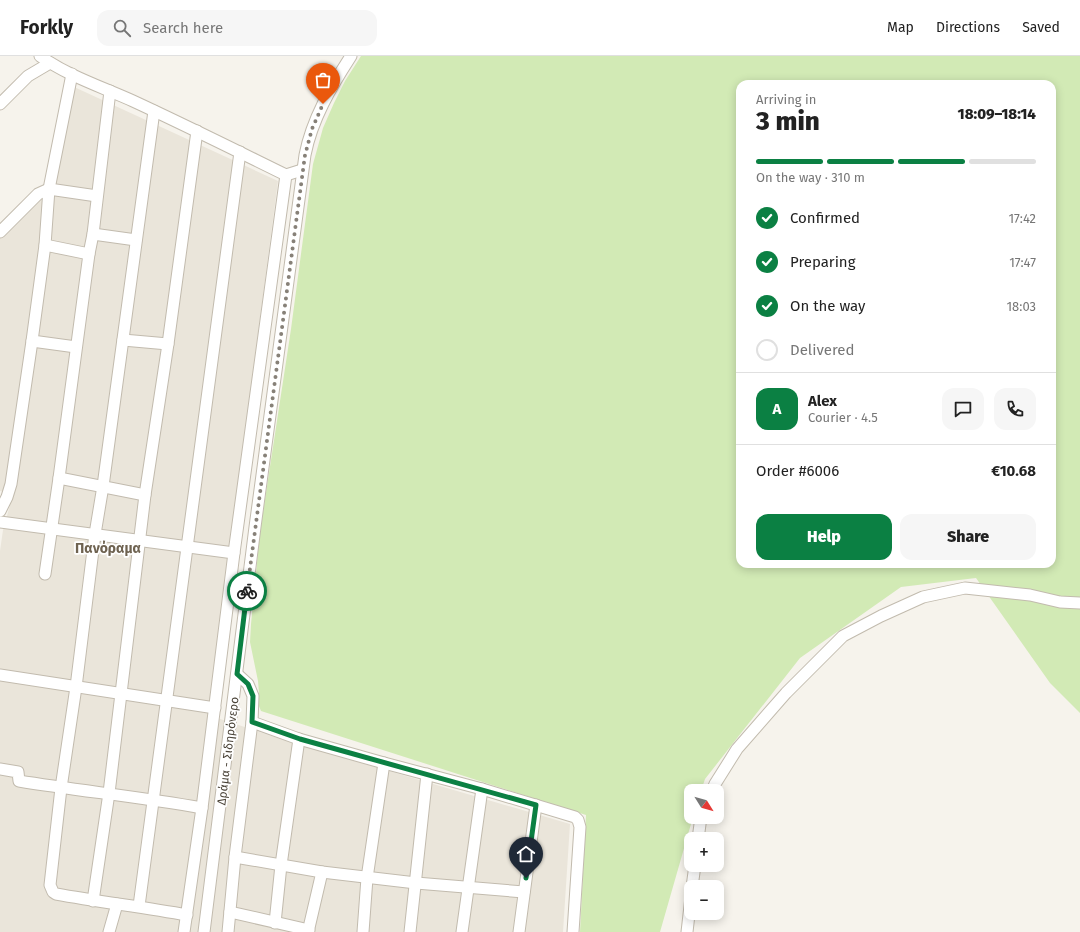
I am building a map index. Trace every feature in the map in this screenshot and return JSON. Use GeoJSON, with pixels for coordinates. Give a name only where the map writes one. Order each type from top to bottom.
{"type":"FeatureCollection","features":[{"type":"Feature","properties":{"kind":"street"},"geometry":{"type":"LineString","coordinates":[[40,56],[72,74],[154,111],[286,175],[302,170]]}},
{"type":"Feature","properties":{"kind":"street","name":"Δράμα - Σιδηρόνερο"},"geometry":{"type":"LineString","coordinates":[[204,932],[302,170],[306,147],[312,129],[330,91],[351,56]]}},
{"type":"Feature","properties":{"kind":"street"},"geometry":{"type":"LineString","coordinates":[[0,104],[28,76],[50,63]]}},
{"type":"Feature","properties":{"kind":"street"},"geometry":{"type":"LineString","coordinates":[[1,507],[7,498],[11,484],[45,245],[48,189],[72,74]]}},
{"type":"Feature","properties":{"kind":"street"},"geometry":{"type":"LineString","coordinates":[[45,574],[88,254],[92,234],[110,91]]}},
{"type":"Feature","properties":{"kind":"street"},"geometry":{"type":"LineString","coordinates":[[154,111],[61,788],[50,889],[56,894],[93,901],[139,906],[187,914]]}},
{"type":"Feature","properties":{"kind":"street"},"geometry":{"type":"LineString","coordinates":[[93,901],[110,793],[145,495],[168,344],[197,132]]}},
{"type":"Feature","properties":{"kind":"street"},"geometry":{"type":"LineString","coordinates":[[139,906],[240,152]]}},
{"type":"Feature","properties":{"kind":"street"},"geometry":{"type":"LineString","coordinates":[[184,932],[202,808],[234,554],[286,175]]}},
{"type":"Feature","properties":{"kind":"street"},"geometry":{"type":"LineString","coordinates":[[0,232],[38,194],[48,189],[97,196]]}},
{"type":"Feature","properties":{"kind":"street"},"geometry":{"type":"LineString","coordinates":[[92,234],[136,240]]}},
{"type":"Feature","properties":{"kind":"street"},"geometry":{"type":"LineString","coordinates":[[45,245],[88,254]]}},
{"type":"Feature","properties":{"kind":"street"},"geometry":{"type":"LineString","coordinates":[[123,340],[168,344]]}},
{"type":"Feature","properties":{"kind":"street"},"geometry":{"type":"LineString","coordinates":[[32,341],[76,347]]}},
{"type":"Feature","properties":{"kind":"street"},"geometry":{"type":"LineString","coordinates":[[59,478],[145,495]]}},
{"type":"Feature","properties":{"kind":"street"},"geometry":{"type":"LineString","coordinates":[[0,522],[234,554]]}},
{"type":"Feature","properties":{"kind":"street"},"geometry":{"type":"LineString","coordinates":[[715,784],[737,750],[786,693],[843,636],[881,616],[923,596],[965,588],[1030,595],[1060,602],[1080,603]]}},
{"type":"Feature","properties":{"kind":"street"},"geometry":{"type":"LineString","coordinates":[[228,932],[252,722],[253,696],[248,684],[237,674]]}},
{"type":"Feature","properties":{"kind":"street"},"geometry":{"type":"LineString","coordinates":[[0,675],[215,708]]}},
{"type":"Feature","properties":{"kind":"street"},"geometry":{"type":"LineString","coordinates":[[252,722],[300,739],[482,789],[572,816],[578,820],[579,824],[573,932]]}},
{"type":"Feature","properties":{"kind":"street"},"geometry":{"type":"LineString","coordinates":[[275,923],[281,865],[300,739]]}},
{"type":"Feature","properties":{"kind":"street"},"geometry":{"type":"LineString","coordinates":[[363,932],[367,878],[384,763]]}},
{"type":"Feature","properties":{"kind":"street"},"geometry":{"type":"LineString","coordinates":[[0,769],[18,772],[19,782],[154,799],[202,808]]}},
{"type":"Feature","properties":{"kind":"street"},"geometry":{"type":"LineString","coordinates":[[410,932],[427,774]]}},
{"type":"Feature","properties":{"kind":"street"},"geometry":{"type":"LineString","coordinates":[[462,932],[482,789]]}},
{"type":"Feature","properties":{"kind":"street"},"geometry":{"type":"LineString","coordinates":[[519,932],[536,805]]}},
{"type":"Feature","properties":{"kind":"street"},"geometry":{"type":"LineString","coordinates":[[236,857],[367,878],[524,892]]}},
{"type":"Feature","properties":{"kind":"street"},"geometry":{"type":"LineString","coordinates":[[230,912],[308,931],[322,872]]}},
{"type":"Feature","properties":{"kind":"street"},"geometry":{"type":"LineString","coordinates":[[109,932],[117,904]]}},
{"type":"Feature","properties":{"kind":"street"},"geometry":{"type":"LineString","coordinates":[[687,932],[688,920]]}},
{"type":"Feature","properties":{"kind":"shaded area"},"geometry":{"type":"Polygon","coordinates":[[[72,86],[278,181],[208,715],[290,742],[570,824],[563,932],[0,932],[0,551],[3,530],[13,494],[0,491],[0,237],[39,197],[51,193],[72,86]]]}},
{"type":"Feature","properties":{"kind":"green space"},"geometry":{"type":"Polygon","coordinates":[[[361,56],[1080,56],[1080,713],[1050,683],[976,578],[901,587],[800,658],[705,779],[703,784],[684,784],[684,824],[691,824],[689,832],[684,832],[684,848],[660,932],[580,932],[586,815],[261,711],[259,706],[258,681],[250,642],[260,532],[291,329],[313,164],[323,128],[345,81],[361,56]]]}},
{"type":"Feature","properties":{"kind":"way so far"},"geometry":{"type":"LineString","coordinates":[[247,591],[300,186],[308,139],[323,104]]}},
{"type":"Feature","properties":{"kind":"district","name":"Πανόραμα"},"geometry":{"type":"Point","coordinates":[108,548]}},
{"type":"Feature","properties":{"kind":"route"},"geometry":{"type":"LineString","coordinates":[[247,591],[237,674],[248,684],[253,696],[252,722],[300,739],[536,805],[526,878]]}}]}
